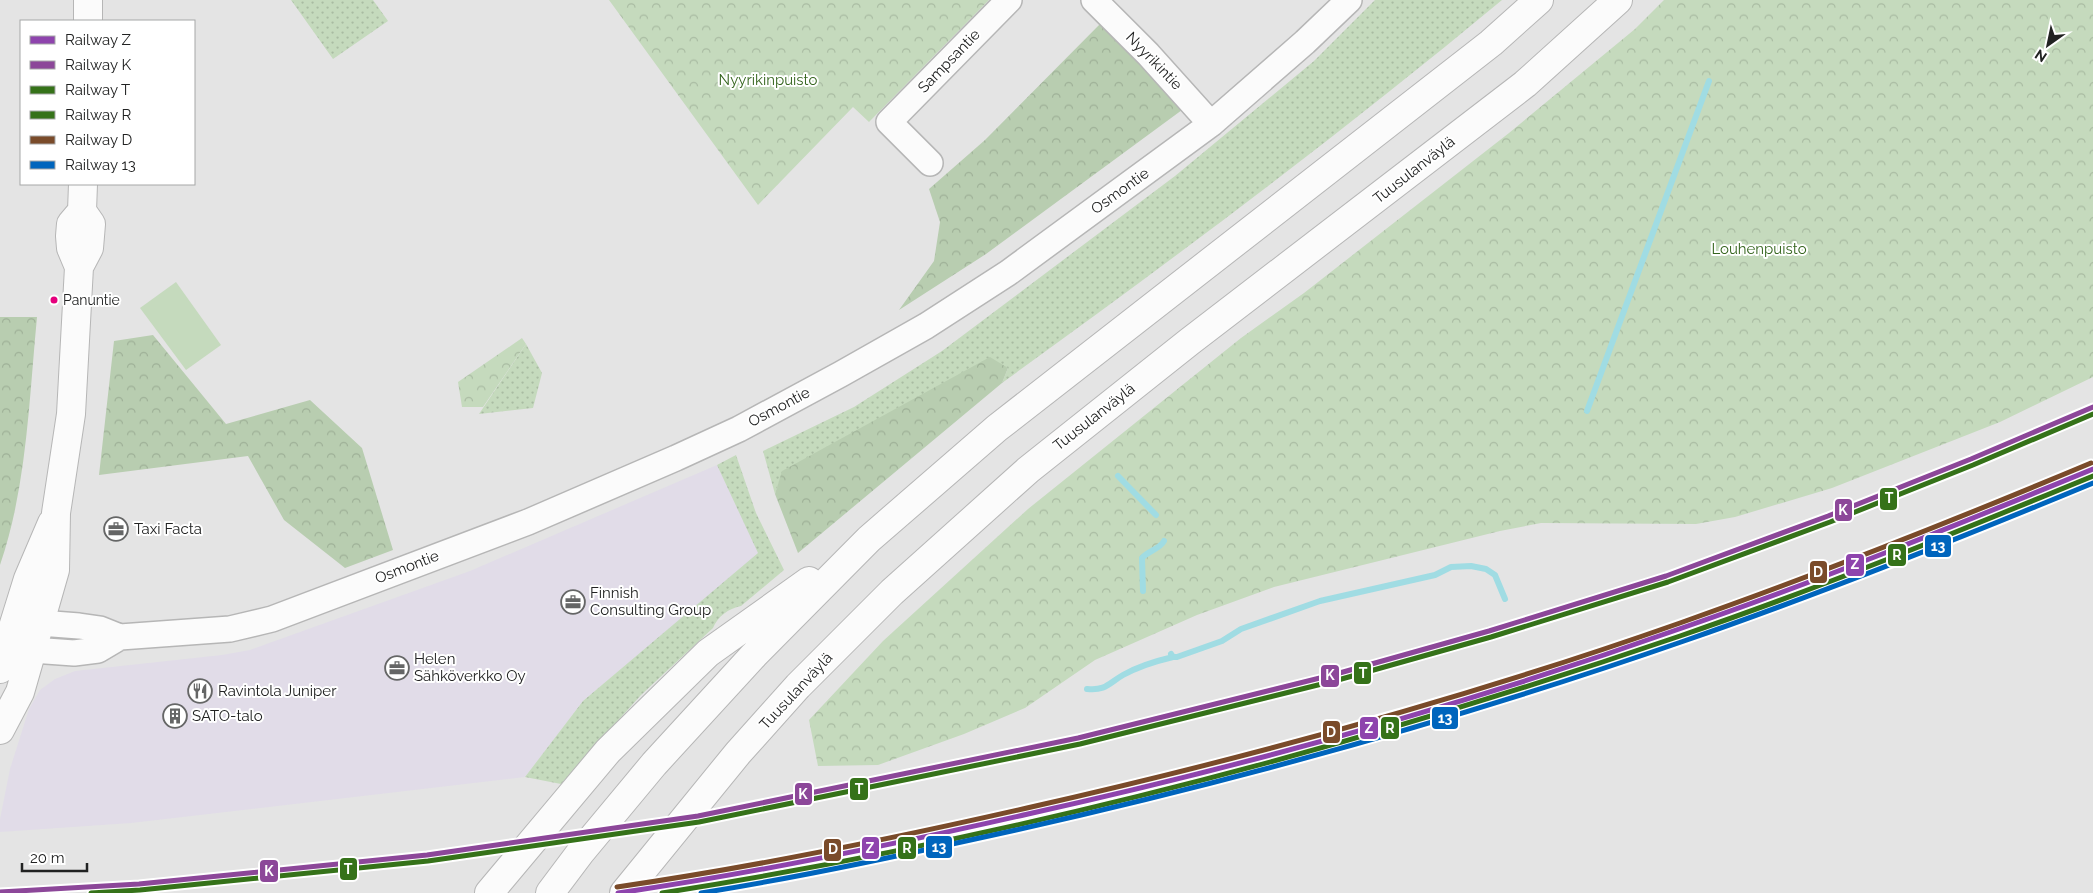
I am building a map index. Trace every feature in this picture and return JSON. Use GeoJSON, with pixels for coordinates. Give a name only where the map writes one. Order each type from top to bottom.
{"type":"FeatureCollection","features":[{"type":"Feature","properties":{"kind":"main road"},"geometry":{"type":"LineString","coordinates":[[88,0],[88,20]]}},
{"type":"Feature","properties":{"kind":"main road"},"geometry":{"type":"LineString","coordinates":[[550,893],[580,853],[654,764],[754,655],[869,538],[997,428],[1491,43],[1540,0]]}},
{"type":"Feature","properties":{"kind":"main road","name":"Tuusulanväylä"},"geometry":{"type":"LineString","coordinates":[[624,893],[738,753],[798,686],[892,592],[1028,470],[1188,342],[1525,84],[1618,0]]}},
{"type":"Feature","properties":{"kind":"main road"},"geometry":{"type":"LineString","coordinates":[[0,730],[20,692],[55,570],[56,513],[71,414],[79,267],[89,248],[91,224],[82,211],[83,185]]}},
{"type":"Feature","properties":{"kind":"main road"},"geometry":{"type":"LineString","coordinates":[[0,669],[36,557],[56,513]]}},
{"type":"Feature","properties":{"kind":"main road"},"geometry":{"type":"LineString","coordinates":[[489,893],[608,751],[708,653],[869,538]]}},
{"type":"Feature","properties":{"kind":"street","name":"Sampsantie"},"geometry":{"type":"LineString","coordinates":[[930,163],[889,122],[1009,0]]}},
{"type":"Feature","properties":{"kind":"street","name":"Nyyrikintie"},"geometry":{"type":"LineString","coordinates":[[1094,0],[1211,124]]}},
{"type":"Feature","properties":{"kind":"street","name":"Osmontie"},"geometry":{"type":"LineString","coordinates":[[32,650],[74,653],[98,650],[120,638],[230,629],[272,619],[528,522],[739,429],[941,317],[1008,273],[1211,124],[1350,0]]}},
{"type":"Feature","properties":{"kind":"street","name":"Osmontie"},"geometry":{"type":"LineString","coordinates":[[11,631],[40,623],[100,629],[120,638]]}},
{"type":"Feature","properties":{"kind":"street"},"geometry":{"type":"LineString","coordinates":[[11,631],[32,650]]}},
{"type":"Feature","properties":{"kind":"shaded area"},"geometry":{"type":"Polygon","coordinates":[[[717,465],[759,553],[583,701],[525,777],[131,823],[0,832],[0,819],[10,769],[29,709],[40,690],[55,679],[75,671],[222,655],[250,650],[470,571],[717,465]]]}},
{"type":"Feature","properties":{"kind":"green space"},"geometry":{"type":"Polygon","coordinates":[[[291,0],[373,0],[388,21],[333,59],[291,0]]]}},
{"type":"Feature","properties":{"kind":"green space","name":"Nyyrikinpuisto"},"geometry":{"type":"Polygon","coordinates":[[[609,0],[989,0],[869,122],[853,107],[758,205],[609,0]]]}},
{"type":"Feature","properties":{"kind":"green space"},"geometry":{"type":"Polygon","coordinates":[[[1375,0],[1502,0],[1318,148],[1002,383],[1008,368],[783,471],[775,494],[763,451],[854,407],[942,351],[1175,176],[1314,61],[1375,0]]]}},
{"type":"Feature","properties":{"kind":"green space","name":"Louhenpuisto"},"geometry":{"type":"Polygon","coordinates":[[[1664,0],[2093,0],[2093,377],[2000,422],[1832,488],[1735,517],[1696,524],[1541,523],[1500,531],[1274,587],[1197,615],[1095,660],[1025,708],[964,734],[878,765],[818,766],[809,720],[883,641],[1028,509],[1241,338],[1304,293],[1509,133],[1635,29],[1664,0]]]}},
{"type":"Feature","properties":{"kind":"green space"},"geometry":{"type":"Polygon","coordinates":[[[1102,22],[1182,110],[986,254],[899,310],[934,261],[940,222],[929,189],[985,140],[1102,22]]]}},
{"type":"Feature","properties":{"kind":"green space"},"geometry":{"type":"Polygon","coordinates":[[[176,282],[221,345],[186,370],[140,308],[176,282]]]}},
{"type":"Feature","properties":{"kind":"green space"},"geometry":{"type":"Polygon","coordinates":[[[0,317],[37,317],[26,442],[16,505],[0,565],[0,317]]]}},
{"type":"Feature","properties":{"kind":"green space"},"geometry":{"type":"Polygon","coordinates":[[[153,335],[226,424],[310,400],[362,448],[393,550],[345,568],[284,520],[248,456],[99,475],[114,341],[153,335]]]}},
{"type":"Feature","properties":{"kind":"green space"},"geometry":{"type":"Polygon","coordinates":[[[522,338],[526,344],[483,407],[462,407],[458,382],[522,338]]]}},
{"type":"Feature","properties":{"kind":"green space"},"geometry":{"type":"Polygon","coordinates":[[[526,344],[542,373],[533,408],[479,414],[526,344]]]}},
{"type":"Feature","properties":{"kind":"green space"},"geometry":{"type":"Polygon","coordinates":[[[990,357],[1008,368],[1002,383],[798,553],[775,494],[782,471],[990,357]]]}},
{"type":"Feature","properties":{"kind":"green space"},"geometry":{"type":"Polygon","coordinates":[[[736,455],[756,513],[784,570],[741,606],[728,611],[721,617],[713,628],[641,695],[561,784],[525,777],[583,701],[758,553],[717,465],[736,455]]]}},
{"type":"Feature","properties":{"kind":"waterway"},"geometry":{"type":"LineString","coordinates":[[1587,411],[1709,81]]}},
{"type":"Feature","properties":{"kind":"waterway"},"geometry":{"type":"LineString","coordinates":[[1118,476],[1156,515]]}},
{"type":"Feature","properties":{"kind":"waterway"},"geometry":{"type":"LineString","coordinates":[[1143,591],[1142,558],[1160,546],[1164,541]]}},
{"type":"Feature","properties":{"kind":"waterway"},"geometry":{"type":"LineString","coordinates":[[1171,654],[1173,657],[1177,657],[1222,641],[1241,629],[1320,601],[1435,575],[1451,567],[1471,566],[1486,569],[1495,575],[1505,599]]}},
{"type":"Feature","properties":{"kind":"waterway"},"geometry":{"type":"LineString","coordinates":[[1087,689],[1103,688],[1135,669],[1173,657]]}},
{"type":"Feature","properties":{"kind":"rail line","name":"K"},"geometry":{"type":"LineString","coordinates":[[0,892],[139,884],[427,855],[698,816],[1078,738],[1336,674],[1489,631],[1666,576],[1828,516],[1971,459],[2093,407]]}},
{"type":"Feature","properties":{"kind":"rail line","name":"T"},"geometry":{"type":"LineString","coordinates":[[91,893],[140,890],[428,861],[699,822],[1080,744],[1338,680],[1491,637],[1668,582],[1830,522],[1973,465],[2093,414]]}},
{"type":"Feature","properties":{"kind":"rail line","name":"D"},"geometry":{"type":"LineString","coordinates":[[617,887],[772,861],[976,819],[1192,769],[1356,725],[1519,677],[1680,623],[1887,546],[2091,463]]}},
{"type":"Feature","properties":{"kind":"rail line","name":"Z"},"geometry":{"type":"LineString","coordinates":[[618,893],[773,867],[977,825],[1193,775],[1358,731],[1602,656],[1734,610],[1889,552],[2093,469]]}},
{"type":"Feature","properties":{"kind":"rail line","name":"R"},"geometry":{"type":"LineString","coordinates":[[662,893],[920,846],[1048,818],[1304,753],[1556,677],[1732,618],[1888,559],[2093,476]]}},
{"type":"Feature","properties":{"kind":"rail line","name":"13"},"geometry":{"type":"LineString","coordinates":[[701,893],[859,864],[1016,830],[1185,790],[1436,721],[1602,669],[1736,623],[1890,565],[2093,483]]}},
{"type":"Feature","properties":{"kind":"place","name":"Panuntie"},"geometry":{"type":"Point","coordinates":[54,300]}},
{"type":"Feature","properties":{"kind":"place","name":"Taxi Facta"},"geometry":{"type":"Point","coordinates":[116,529]}},
{"type":"Feature","properties":{"kind":"place","name":"Finnish Consulting Group"},"geometry":{"type":"Point","coordinates":[573,602]}},
{"type":"Feature","properties":{"kind":"place","name":"Helen Sähköverkko Oy"},"geometry":{"type":"Point","coordinates":[397,668]}},
{"type":"Feature","properties":{"kind":"place","name":"Ravintola Juniper"},"geometry":{"type":"Point","coordinates":[200,691]}},
{"type":"Feature","properties":{"kind":"place","name":"SATO-talo"},"geometry":{"type":"Point","coordinates":[175,716]}}]}
